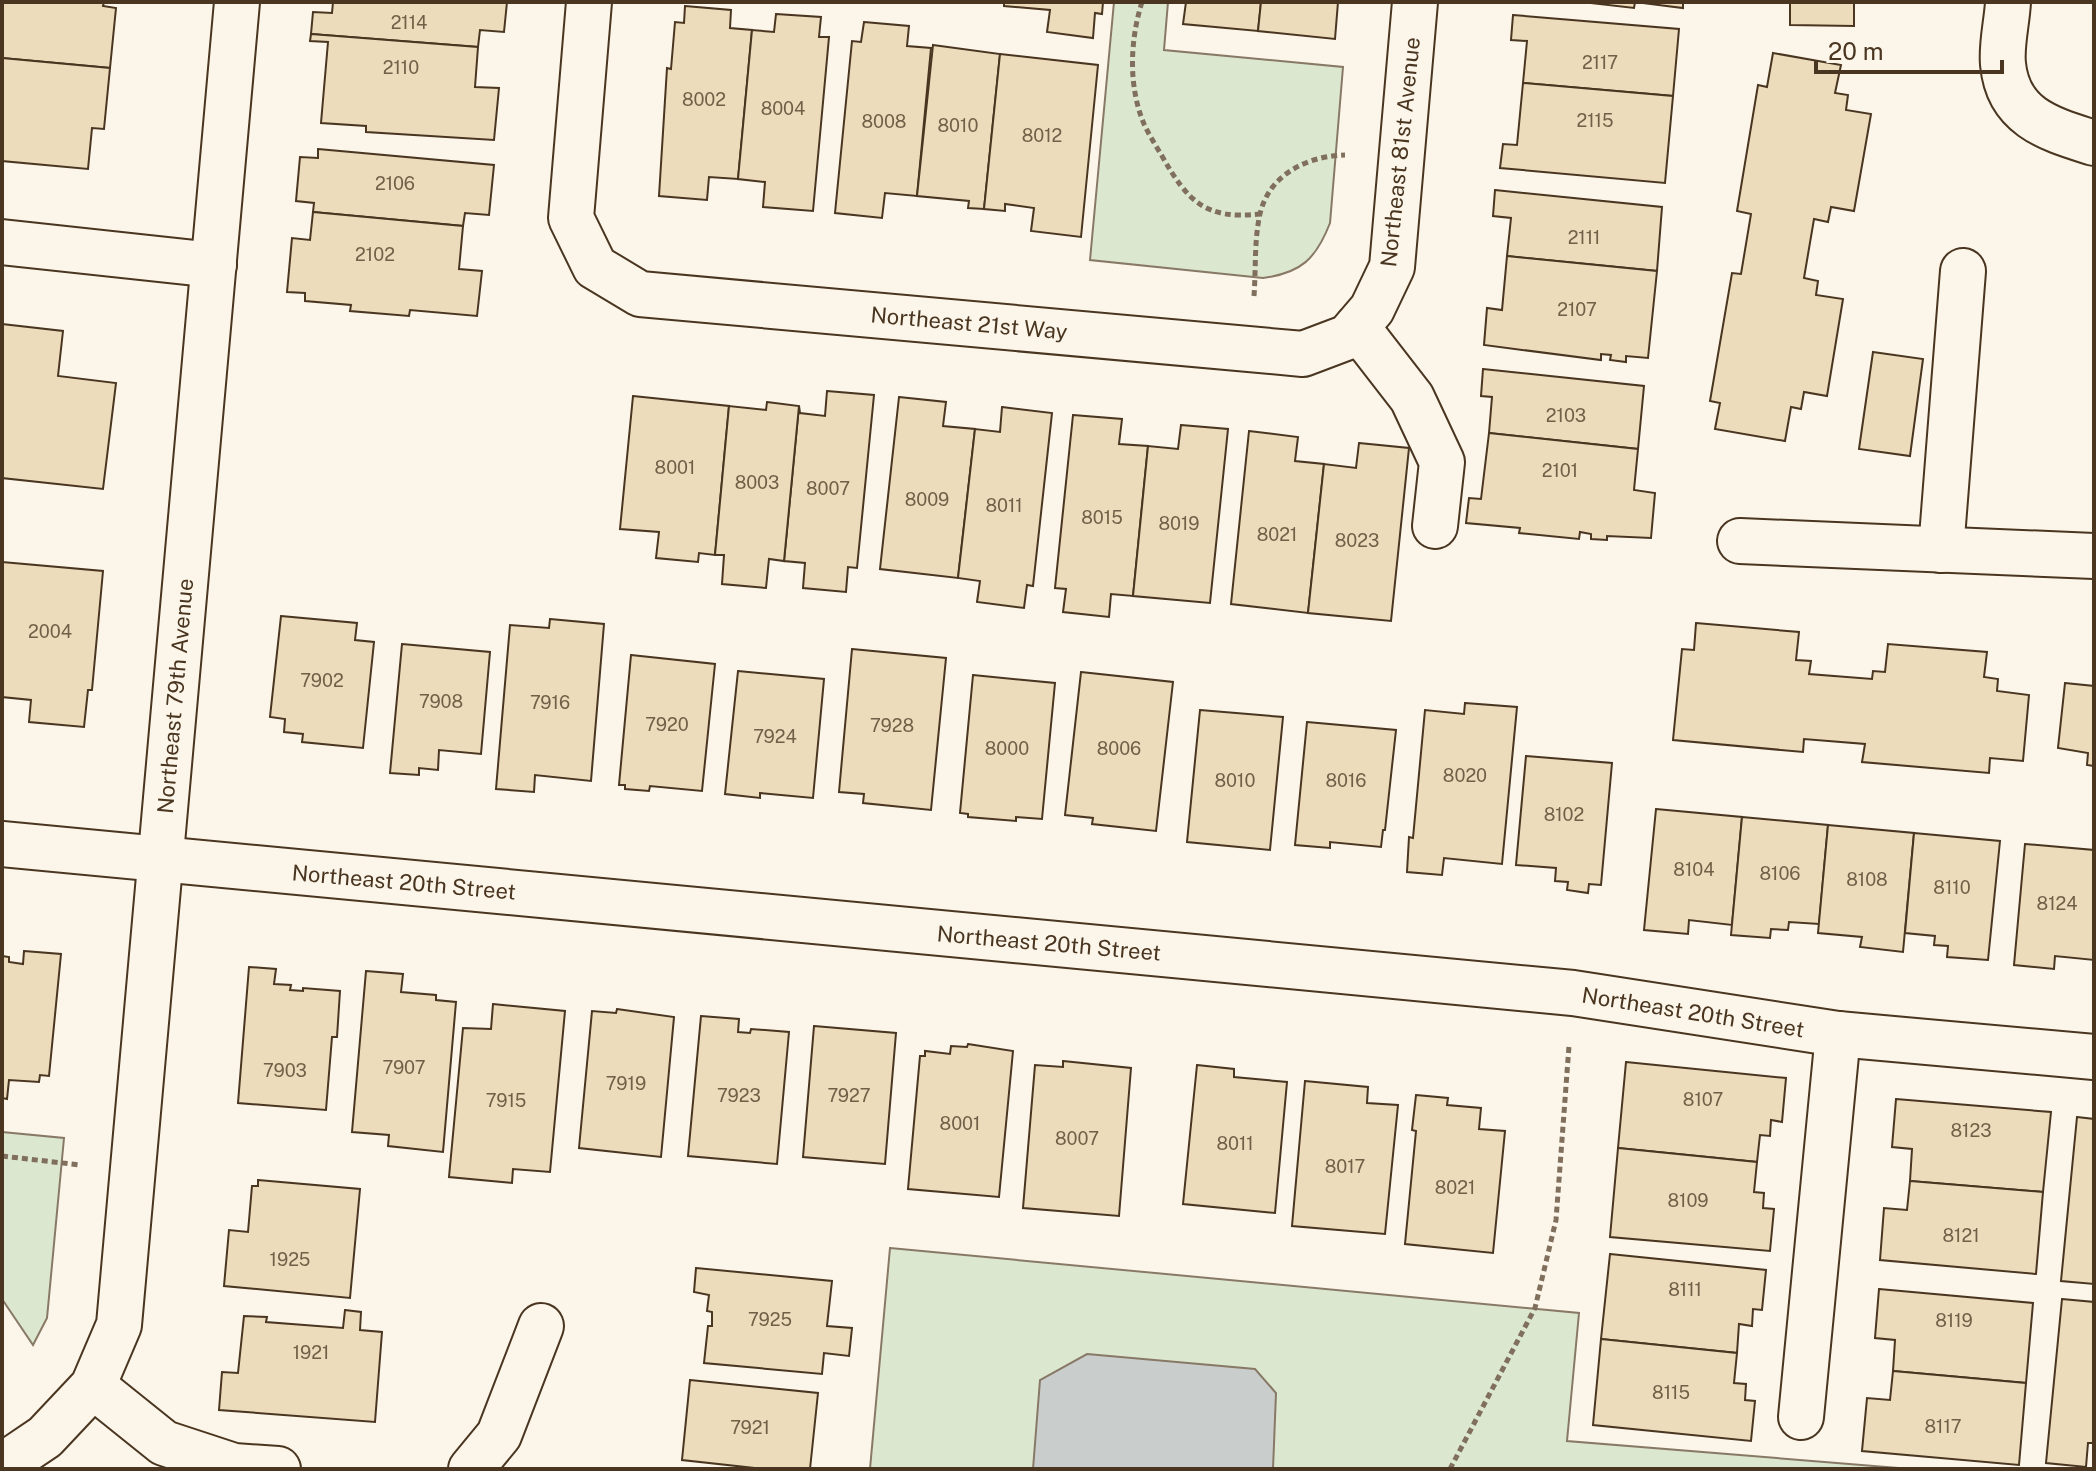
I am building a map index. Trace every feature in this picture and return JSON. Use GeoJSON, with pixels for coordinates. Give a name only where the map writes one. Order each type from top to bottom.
{"type":"FeatureCollection","features":[{"type":"Feature","properties":{"kind":"street","name":"Northeast 79th Avenue"},"geometry":{"type":"LineString","coordinates":[[93,1386],[119,1325],[237,2]]}},
{"type":"Feature","properties":{"kind":"street","name":"Northeast 21st Way"},"geometry":{"type":"LineString","coordinates":[[589,2],[571,218],[595,267],[640,294],[1303,354],[1352,332]]}},
{"type":"Feature","properties":{"kind":"street","name":"Northeast 81st Avenue"},"geometry":{"type":"LineString","coordinates":[[1352,332],[1372,309],[1392,267],[1415,2]]}},
{"type":"Feature","properties":{"kind":"street"},"geometry":{"type":"LineString","coordinates":[[2008,2],[2003,63],[2008,88],[2023,111],[2045,127],[2094,143]]}},
{"type":"Feature","properties":{"kind":"street"},"geometry":{"type":"LineString","coordinates":[[2,242],[214,265]]}},
{"type":"Feature","properties":{"kind":"street"},"geometry":{"type":"LineString","coordinates":[[1941,550],[1963,271]]}},
{"type":"Feature","properties":{"kind":"street"},"geometry":{"type":"LineString","coordinates":[[1352,332],[1412,398],[1442,462],[1435,526]]}},
{"type":"Feature","properties":{"kind":"street"},"geometry":{"type":"LineString","coordinates":[[1740,541],[2094,556]]}},
{"type":"Feature","properties":{"kind":"street","name":"Northeast 20th Street"},"geometry":{"type":"LineString","coordinates":[[2,844],[1573,993],[1838,1034],[2094,1057]]}},
{"type":"Feature","properties":{"kind":"street"},"geometry":{"type":"LineString","coordinates":[[1801,1417],[1838,1034]]}},
{"type":"Feature","properties":{"kind":"street"},"geometry":{"type":"LineString","coordinates":[[471,1469],[499,1435],[541,1326]]}},
{"type":"Feature","properties":{"kind":"street"},"geometry":{"type":"LineString","coordinates":[[2,1466],[45,1437],[93,1386],[164,1443],[234,1466],[278,1469]]}},
{"type":"Feature","properties":{"kind":"path"},"geometry":{"type":"LineString","coordinates":[[1142,2],[1135,25],[1133,75],[1143,123],[1187,195],[1208,210],[1234,217],[1260,214]]}},
{"type":"Feature","properties":{"kind":"path"},"geometry":{"type":"LineString","coordinates":[[1251,349],[1260,214],[1269,192],[1286,173],[1307,161],[1331,156],[1402,154]]}},
{"type":"Feature","properties":{"kind":"path"},"geometry":{"type":"LineString","coordinates":[[1450,1469],[1535,1308],[1556,1220],[1573,993]]}},
{"type":"Feature","properties":{"kind":"path"},"geometry":{"type":"LineString","coordinates":[[2,1156],[132,1171]]}},
{"type":"Feature","properties":{"kind":"green space"},"geometry":{"type":"Polygon","coordinates":[[[1114,2],[1168,2],[1164,50],[1343,67],[1330,223],[1319,246],[1306,262],[1288,272],[1263,278],[1090,260],[1114,2]]]}},
{"type":"Feature","properties":{"kind":"green space"},"geometry":{"type":"Polygon","coordinates":[[[2,1132],[64,1138],[47,1318],[33,1345],[2,1299],[2,1132]]]}},
{"type":"Feature","properties":{"kind":"green space"},"geometry":{"type":"Polygon","coordinates":[[[890,1248],[1579,1313],[1567,1441],[1911,1469],[870,1469],[890,1248]]]}},
{"type":"Feature","properties":{"kind":"shaded area"},"geometry":{"type":"Polygon","coordinates":[[[1087,1354],[1255,1369],[1276,1393],[1273,1469],[1033,1469],[1040,1380],[1087,1354]]]}},
{"type":"Feature","properties":{"kind":"building"},"geometry":{"type":"Polygon","coordinates":[[[2,2],[104,2],[103,6],[116,8],[110,68],[2,58],[2,2]]]}},
{"type":"Feature","properties":{"kind":"building"},"geometry":{"type":"Polygon","coordinates":[[[333,2],[507,2],[504,32],[480,30],[478,47],[311,34],[313,12],[332,13],[333,2]]]}},
{"type":"Feature","properties":{"kind":"building"},"geometry":{"type":"Polygon","coordinates":[[[1004,2],[1103,2],[1102,14],[1095,13],[1093,38],[1047,32],[1050,10],[1004,6],[1004,2]]]}},
{"type":"Feature","properties":{"kind":"building"},"geometry":{"type":"Polygon","coordinates":[[[1186,2],[1261,2],[1258,31],[1183,24],[1186,2]]]}},
{"type":"Feature","properties":{"kind":"building"},"geometry":{"type":"Polygon","coordinates":[[[1261,2],[1338,2],[1335,39],[1258,31],[1261,2]]]}},
{"type":"Feature","properties":{"kind":"building"},"geometry":{"type":"Polygon","coordinates":[[[1582,2],[1635,2],[1634,8],[1582,2]]]}},
{"type":"Feature","properties":{"kind":"building"},"geometry":{"type":"Polygon","coordinates":[[[1635,2],[1683,2],[1683,8],[1635,2]]]}},
{"type":"Feature","properties":{"kind":"building"},"geometry":{"type":"Polygon","coordinates":[[[1790,2],[1854,2],[1854,26],[1790,25],[1790,2]]]}},
{"type":"Feature","properties":{"kind":"building"},"geometry":{"type":"Polygon","coordinates":[[[685,6],[731,10],[730,28],[752,30],[738,179],[709,177],[707,200],[659,196],[667,68],[671,69],[675,22],[684,23],[685,6]]]}},
{"type":"Feature","properties":{"kind":"building"},"geometry":{"type":"Polygon","coordinates":[[[776,14],[821,17],[819,37],[829,37],[813,211],[763,207],[765,182],[738,179],[752,30],[774,32],[776,14]]]}},
{"type":"Feature","properties":{"kind":"building"},"geometry":{"type":"Polygon","coordinates":[[[1513,15],[1679,29],[1673,96],[1523,83],[1527,41],[1511,40],[1513,15]]]}},
{"type":"Feature","properties":{"kind":"building"},"geometry":{"type":"Polygon","coordinates":[[[864,22],[909,26],[907,46],[931,48],[917,196],[885,193],[882,218],[835,213],[852,41],[861,42],[864,22]]]}},
{"type":"Feature","properties":{"kind":"building"},"geometry":{"type":"Polygon","coordinates":[[[311,34],[478,47],[475,87],[499,88],[494,140],[366,132],[366,126],[321,123],[328,42],[310,41],[311,34]]]}},
{"type":"Feature","properties":{"kind":"building"},"geometry":{"type":"Polygon","coordinates":[[[933,45],[1000,54],[984,209],[968,208],[969,201],[917,196],[933,45]]]}},
{"type":"Feature","properties":{"kind":"building"},"geometry":{"type":"Polygon","coordinates":[[[1773,53],[1841,65],[1835,93],[1848,95],[1846,110],[1871,114],[1854,211],[1831,207],[1828,222],[1814,219],[1804,278],[1818,281],[1816,295],[1843,299],[1827,396],[1804,392],[1801,409],[1791,407],[1785,441],[1715,429],[1720,403],[1710,401],[1732,273],[1741,274],[1751,214],[1737,211],[1758,85],[1767,87],[1773,53]]]}},
{"type":"Feature","properties":{"kind":"building"},"geometry":{"type":"Polygon","coordinates":[[[1000,54],[1098,65],[1081,237],[1031,231],[1034,208],[1005,204],[1005,211],[984,209],[1000,54]]]}},
{"type":"Feature","properties":{"kind":"building"},"geometry":{"type":"Polygon","coordinates":[[[2,58],[110,68],[104,129],[92,128],[88,169],[2,161],[2,58]]]}},
{"type":"Feature","properties":{"kind":"building"},"geometry":{"type":"Polygon","coordinates":[[[1523,83],[1673,96],[1665,183],[1500,168],[1503,144],[1517,145],[1523,83]]]}},
{"type":"Feature","properties":{"kind":"building"},"geometry":{"type":"Polygon","coordinates":[[[318,149],[494,165],[489,215],[465,213],[463,226],[313,212],[314,203],[296,201],[300,157],[318,158],[318,149]]]}},
{"type":"Feature","properties":{"kind":"building"},"geometry":{"type":"Polygon","coordinates":[[[1495,190],[1662,207],[1657,271],[1507,256],[1511,218],[1493,216],[1495,190]]]}},
{"type":"Feature","properties":{"kind":"building"},"geometry":{"type":"Polygon","coordinates":[[[313,212],[463,226],[459,269],[482,271],[477,316],[410,310],[409,316],[350,311],[351,305],[305,301],[305,293],[287,292],[292,238],[310,240],[313,212]]]}},
{"type":"Feature","properties":{"kind":"building"},"geometry":{"type":"Polygon","coordinates":[[[1507,256],[1657,271],[1648,358],[1626,356],[1626,362],[1610,360],[1611,355],[1601,354],[1601,360],[1484,345],[1487,308],[1502,310],[1507,256]]]}},
{"type":"Feature","properties":{"kind":"building"},"geometry":{"type":"Polygon","coordinates":[[[2,324],[63,331],[58,376],[116,383],[103,489],[2,478],[2,324]]]}},
{"type":"Feature","properties":{"kind":"building"},"geometry":{"type":"Polygon","coordinates":[[[1873,352],[1923,359],[1910,456],[1859,449],[1873,352]]]}},
{"type":"Feature","properties":{"kind":"building"},"geometry":{"type":"Polygon","coordinates":[[[1483,369],[1644,386],[1638,449],[1489,433],[1492,397],[1481,396],[1483,369]]]}},
{"type":"Feature","properties":{"kind":"building"},"geometry":{"type":"Polygon","coordinates":[[[827,391],[874,395],[857,568],[848,567],[846,592],[803,588],[805,563],[784,561],[799,406],[800,413],[825,416],[827,391]]]}},
{"type":"Feature","properties":{"kind":"building"},"geometry":{"type":"Polygon","coordinates":[[[633,396],[729,406],[715,555],[699,553],[698,562],[656,558],[659,532],[620,529],[633,396]]]}},
{"type":"Feature","properties":{"kind":"building"},"geometry":{"type":"Polygon","coordinates":[[[899,397],[946,402],[943,426],[975,429],[958,578],[880,569],[899,397]]]}},
{"type":"Feature","properties":{"kind":"building"},"geometry":{"type":"Polygon","coordinates":[[[767,402],[799,406],[784,561],[769,559],[766,588],[722,584],[724,555],[715,555],[729,406],[766,410],[767,402]]]}},
{"type":"Feature","properties":{"kind":"building"},"geometry":{"type":"Polygon","coordinates":[[[1002,407],[1052,413],[1033,586],[1027,585],[1024,608],[977,602],[980,581],[958,578],[975,429],[1000,432],[1002,407]]]}},
{"type":"Feature","properties":{"kind":"building"},"geometry":{"type":"Polygon","coordinates":[[[1073,415],[1122,419],[1119,444],[1148,446],[1133,596],[1111,594],[1109,617],[1063,612],[1066,589],[1055,588],[1073,415]]]}},
{"type":"Feature","properties":{"kind":"building"},"geometry":{"type":"Polygon","coordinates":[[[1181,425],[1228,429],[1210,603],[1133,596],[1148,446],[1178,449],[1181,425]]]}},
{"type":"Feature","properties":{"kind":"building"},"geometry":{"type":"Polygon","coordinates":[[[1249,431],[1298,437],[1295,461],[1324,464],[1308,613],[1231,604],[1249,431]]]}},
{"type":"Feature","properties":{"kind":"building"},"geometry":{"type":"Polygon","coordinates":[[[1489,433],[1638,449],[1634,490],[1655,493],[1651,538],[1607,536],[1607,540],[1591,539],[1591,534],[1580,532],[1579,539],[1519,533],[1520,528],[1466,523],[1469,498],[1481,499],[1489,433]]]}},
{"type":"Feature","properties":{"kind":"building"},"geometry":{"type":"Polygon","coordinates":[[[1359,443],[1409,448],[1391,621],[1308,613],[1324,464],[1356,468],[1359,443]]]}},
{"type":"Feature","properties":{"kind":"building"},"geometry":{"type":"Polygon","coordinates":[[[2,562],[103,571],[92,690],[88,690],[84,727],[29,722],[31,700],[2,697],[2,562]]]}},
{"type":"Feature","properties":{"kind":"building"},"geometry":{"type":"Polygon","coordinates":[[[281,616],[357,623],[355,640],[374,642],[363,748],[302,742],[303,734],[284,732],[285,719],[270,717],[281,616]]]}},
{"type":"Feature","properties":{"kind":"building"},"geometry":{"type":"Polygon","coordinates":[[[550,619],[604,624],[591,781],[535,775],[534,792],[496,789],[510,625],[549,628],[550,619]]]}},
{"type":"Feature","properties":{"kind":"building"},"geometry":{"type":"Polygon","coordinates":[[[1696,623],[1799,632],[1796,660],[1811,661],[1809,674],[1872,679],[1873,671],[1885,672],[1888,644],[1987,652],[1984,677],[1998,679],[1997,691],[2029,695],[2023,761],[1990,758],[1989,773],[1862,762],[1865,744],[1804,739],[1803,752],[1673,740],[1682,649],[1694,650],[1696,623]]]}},
{"type":"Feature","properties":{"kind":"building"},"geometry":{"type":"Polygon","coordinates":[[[402,644],[490,652],[481,754],[439,750],[438,770],[419,768],[419,775],[390,773],[402,644]]]}},
{"type":"Feature","properties":{"kind":"building"},"geometry":{"type":"Polygon","coordinates":[[[852,649],[946,658],[931,810],[863,803],[864,794],[839,792],[852,649]]]}},
{"type":"Feature","properties":{"kind":"building"},"geometry":{"type":"Polygon","coordinates":[[[631,655],[715,664],[702,791],[650,786],[649,791],[625,789],[625,785],[619,785],[631,655]]]}},
{"type":"Feature","properties":{"kind":"building"},"geometry":{"type":"Polygon","coordinates":[[[738,671],[824,679],[813,798],[760,793],[760,798],[725,794],[738,671]]]}},
{"type":"Feature","properties":{"kind":"building"},"geometry":{"type":"Polygon","coordinates":[[[1081,672],[1173,682],[1156,831],[1092,824],[1093,818],[1065,815],[1081,672]]]}},
{"type":"Feature","properties":{"kind":"building"},"geometry":{"type":"Polygon","coordinates":[[[973,675],[1055,683],[1042,819],[1016,817],[1016,821],[968,817],[968,814],[960,813],[973,675]]]}},
{"type":"Feature","properties":{"kind":"building"},"geometry":{"type":"Polygon","coordinates":[[[2065,683],[2094,686],[2094,766],[2087,765],[2088,753],[2058,748],[2065,683]]]}},
{"type":"Feature","properties":{"kind":"building"},"geometry":{"type":"Polygon","coordinates":[[[1465,703],[1517,707],[1502,864],[1444,858],[1442,875],[1407,872],[1425,710],[1464,714],[1465,703]]]}},
{"type":"Feature","properties":{"kind":"building"},"geometry":{"type":"Polygon","coordinates":[[[1200,710],[1283,717],[1270,850],[1187,842],[1200,710]]]}},
{"type":"Feature","properties":{"kind":"building"},"geometry":{"type":"Polygon","coordinates":[[[1307,722],[1396,730],[1381,847],[1330,842],[1330,848],[1295,845],[1307,722]]]}},
{"type":"Feature","properties":{"kind":"building"},"geometry":{"type":"Polygon","coordinates":[[[1526,756],[1612,763],[1601,885],[1589,884],[1588,893],[1567,890],[1568,882],[1555,881],[1556,868],[1516,865],[1526,756]]]}},
{"type":"Feature","properties":{"kind":"building"},"geometry":{"type":"Polygon","coordinates":[[[1656,809],[1742,817],[1732,925],[1689,920],[1688,934],[1644,930],[1656,809]]]}},
{"type":"Feature","properties":{"kind":"building"},"geometry":{"type":"Polygon","coordinates":[[[1742,817],[1828,825],[1819,924],[1789,922],[1788,930],[1771,929],[1770,938],[1731,935],[1742,817]]]}},
{"type":"Feature","properties":{"kind":"building"},"geometry":{"type":"Polygon","coordinates":[[[1828,825],[1914,833],[1903,952],[1860,947],[1862,937],[1818,933],[1828,825]]]}},
{"type":"Feature","properties":{"kind":"building"},"geometry":{"type":"Polygon","coordinates":[[[1914,833],[2000,841],[1988,960],[1947,957],[1948,946],[1934,945],[1935,936],[1905,933],[1914,833]]]}},
{"type":"Feature","properties":{"kind":"building"},"geometry":{"type":"Polygon","coordinates":[[[2025,844],[2094,850],[2094,960],[2055,956],[2054,969],[2014,965],[2025,844]]]}},
{"type":"Feature","properties":{"kind":"building"},"geometry":{"type":"Polygon","coordinates":[[[24,951],[61,954],[49,1076],[40,1075],[39,1082],[9,1080],[7,1099],[2,1098],[2,956],[9,957],[9,962],[23,964],[24,951]]]}},
{"type":"Feature","properties":{"kind":"building"},"geometry":{"type":"Polygon","coordinates":[[[249,967],[276,969],[274,984],[291,985],[290,990],[340,991],[337,1037],[332,1037],[326,1110],[238,1103],[249,967]]]}},
{"type":"Feature","properties":{"kind":"building"},"geometry":{"type":"Polygon","coordinates":[[[366,971],[403,974],[401,992],[436,995],[436,1000],[456,1002],[443,1152],[388,1146],[389,1135],[352,1132],[366,971]]]}},
{"type":"Feature","properties":{"kind":"building"},"geometry":{"type":"Polygon","coordinates":[[[493,1004],[565,1011],[550,1172],[513,1169],[512,1183],[449,1177],[463,1028],[491,1029],[493,1004]]]}},
{"type":"Feature","properties":{"kind":"building"},"geometry":{"type":"Polygon","coordinates":[[[617,1009],[674,1017],[661,1157],[579,1148],[592,1011],[616,1013],[617,1009]]]}},
{"type":"Feature","properties":{"kind":"building"},"geometry":{"type":"Polygon","coordinates":[[[701,1016],[739,1019],[738,1032],[750,1033],[751,1029],[789,1032],[777,1164],[688,1156],[701,1016]]]}},
{"type":"Feature","properties":{"kind":"building"},"geometry":{"type":"Polygon","coordinates":[[[814,1026],[896,1033],[885,1164],[803,1157],[814,1026]]]}},
{"type":"Feature","properties":{"kind":"building"},"geometry":{"type":"Polygon","coordinates":[[[968,1044],[1013,1051],[999,1197],[908,1189],[920,1056],[925,1056],[925,1051],[950,1054],[951,1046],[967,1047],[968,1044]]]}},
{"type":"Feature","properties":{"kind":"building"},"geometry":{"type":"Polygon","coordinates":[[[1063,1061],[1131,1068],[1119,1216],[1023,1208],[1035,1065],[1063,1067],[1063,1061]]]}},
{"type":"Feature","properties":{"kind":"building"},"geometry":{"type":"Polygon","coordinates":[[[1626,1062],[1786,1078],[1782,1122],[1771,1120],[1770,1136],[1760,1135],[1757,1162],[1618,1148],[1626,1062]]]}},
{"type":"Feature","properties":{"kind":"building"},"geometry":{"type":"Polygon","coordinates":[[[1197,1065],[1234,1069],[1234,1077],[1287,1082],[1275,1213],[1183,1204],[1197,1065]]]}},
{"type":"Feature","properties":{"kind":"building"},"geometry":{"type":"Polygon","coordinates":[[[1305,1081],[1368,1087],[1367,1103],[1398,1105],[1385,1234],[1292,1226],[1305,1081]]]}},
{"type":"Feature","properties":{"kind":"building"},"geometry":{"type":"Polygon","coordinates":[[[1416,1095],[1448,1098],[1447,1105],[1481,1108],[1479,1129],[1505,1131],[1493,1253],[1405,1244],[1416,1131],[1412,1130],[1416,1095]]]}},
{"type":"Feature","properties":{"kind":"building"},"geometry":{"type":"Polygon","coordinates":[[[1896,1099],[2051,1112],[2043,1192],[1910,1181],[1912,1149],[1892,1147],[1896,1099]]]}},
{"type":"Feature","properties":{"kind":"building"},"geometry":{"type":"Polygon","coordinates":[[[2077,1117],[2094,1119],[2094,1284],[2061,1281],[2077,1117]]]}},
{"type":"Feature","properties":{"kind":"building"},"geometry":{"type":"Polygon","coordinates":[[[1618,1148],[1757,1162],[1754,1192],[1764,1193],[1763,1208],[1774,1209],[1770,1251],[1610,1237],[1618,1148]]]}},
{"type":"Feature","properties":{"kind":"building"},"geometry":{"type":"Polygon","coordinates":[[[258,1180],[360,1189],[350,1298],[224,1286],[229,1230],[248,1232],[252,1186],[258,1186],[258,1180]]]}},
{"type":"Feature","properties":{"kind":"building"},"geometry":{"type":"Polygon","coordinates":[[[1910,1181],[2043,1192],[2036,1274],[1880,1260],[1884,1208],[1907,1210],[1910,1181]]]}},
{"type":"Feature","properties":{"kind":"building"},"geometry":{"type":"Polygon","coordinates":[[[1610,1254],[1766,1270],[1762,1310],[1753,1309],[1752,1326],[1739,1324],[1737,1353],[1601,1339],[1610,1254]]]}},
{"type":"Feature","properties":{"kind":"building"},"geometry":{"type":"Polygon","coordinates":[[[696,1268],[832,1281],[827,1326],[852,1328],[849,1356],[824,1353],[822,1374],[704,1363],[712,1312],[707,1311],[709,1295],[694,1292],[696,1268]]]}},
{"type":"Feature","properties":{"kind":"building"},"geometry":{"type":"Polygon","coordinates":[[[1879,1289],[2033,1303],[2026,1383],[1893,1371],[1895,1340],[1875,1338],[1879,1289]]]}},
{"type":"Feature","properties":{"kind":"building"},"geometry":{"type":"Polygon","coordinates":[[[2062,1299],[2094,1302],[2094,1443],[2088,1443],[2086,1467],[2046,1463],[2062,1299]]]}},
{"type":"Feature","properties":{"kind":"building"},"geometry":{"type":"Polygon","coordinates":[[[345,1310],[361,1312],[360,1330],[382,1332],[375,1422],[219,1410],[222,1372],[238,1373],[244,1316],[267,1317],[266,1322],[343,1328],[345,1310]]]}},
{"type":"Feature","properties":{"kind":"building"},"geometry":{"type":"Polygon","coordinates":[[[1601,1339],[1737,1353],[1734,1383],[1746,1384],[1745,1400],[1755,1401],[1751,1441],[1593,1425],[1601,1339]]]}},
{"type":"Feature","properties":{"kind":"building"},"geometry":{"type":"Polygon","coordinates":[[[1893,1371],[2026,1383],[2019,1465],[1862,1451],[1867,1398],[1890,1400],[1893,1371]]]}},
{"type":"Feature","properties":{"kind":"building"},"geometry":{"type":"Polygon","coordinates":[[[690,1380],[818,1393],[810,1469],[764,1469],[682,1460],[690,1380]]]}}]}
